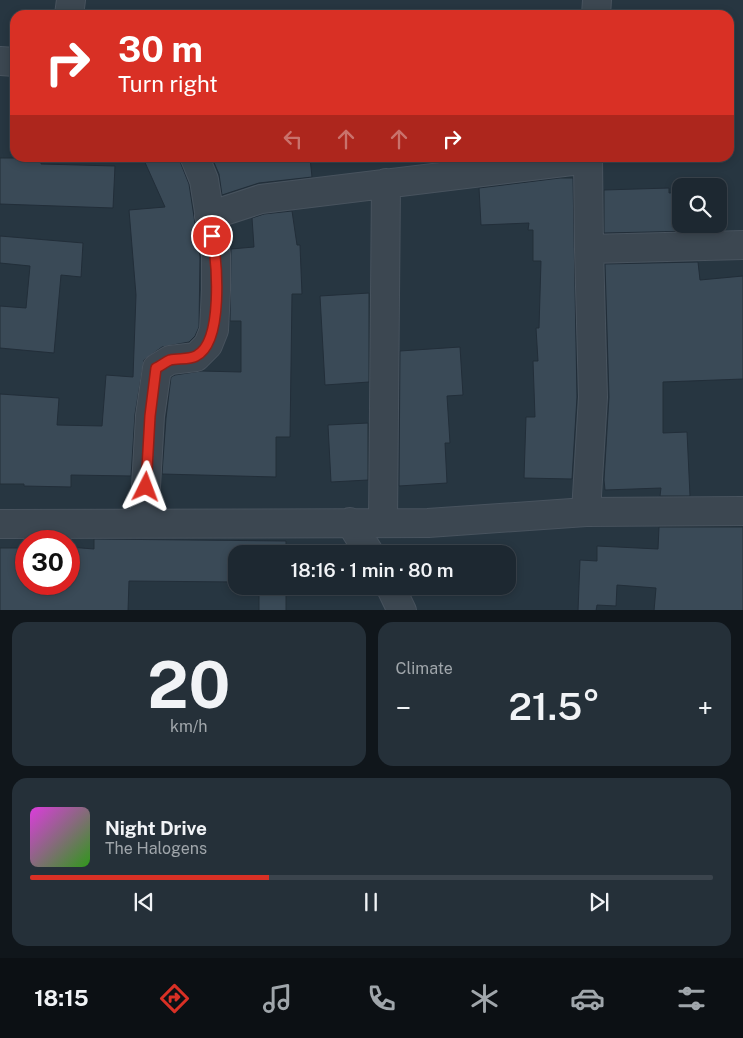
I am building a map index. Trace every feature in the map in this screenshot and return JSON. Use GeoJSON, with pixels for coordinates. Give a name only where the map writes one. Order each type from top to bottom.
{"type":"FeatureCollection","features":[{"type":"Feature","properties":{"kind":"street"},"geometry":{"type":"LineString","coordinates":[[144,522],[150,416],[156,368],[170,360],[196,356],[208,345],[214,330],[216,255],[204,180],[197,162]]}},
{"type":"Feature","properties":{"kind":"street"},"geometry":{"type":"LineString","coordinates":[[210,216],[260,199],[557,162]]}},
{"type":"Feature","properties":{"kind":"street"},"geometry":{"type":"LineString","coordinates":[[586,512],[593,397],[588,162]]}},
{"type":"Feature","properties":{"kind":"street"},"geometry":{"type":"LineString","coordinates":[[383,523],[386,184]]}},
{"type":"Feature","properties":{"kind":"street"},"geometry":{"type":"LineString","coordinates":[[589,249],[743,245]]}},
{"type":"Feature","properties":{"kind":"street"},"geometry":{"type":"LineString","coordinates":[[0,524],[144,522],[428,523],[586,512],[743,511]]}},
{"type":"Feature","properties":{"kind":"street"},"geometry":{"type":"LineString","coordinates":[[350,522],[364,545]]}},
{"type":"Feature","properties":{"kind":"street"},"geometry":{"type":"LineString","coordinates":[[394,595],[402,610]]}},
{"type":"Feature","properties":{"kind":"building"},"geometry":{"type":"Polygon","coordinates":[[[0,158],[10,158],[10,162],[115,166],[113,208],[0,204],[0,158]]]}},
{"type":"Feature","properties":{"kind":"building"},"geometry":{"type":"Polygon","coordinates":[[[145,162],[181,162],[189,184],[200,256],[199,327],[195,336],[189,342],[162,347],[144,360],[135,414],[131,476],[71,475],[71,487],[0,484],[0,394],[59,398],[57,425],[102,426],[106,375],[133,377],[136,295],[129,210],[165,207],[145,162]]]}},
{"type":"Feature","properties":{"kind":"building"},"geometry":{"type":"Polygon","coordinates":[[[214,162],[310,162],[312,177],[259,183],[222,195],[219,174],[214,162]]]}},
{"type":"Feature","properties":{"kind":"building"},"geometry":{"type":"Polygon","coordinates":[[[573,178],[577,397],[572,479],[524,478],[526,417],[535,417],[533,361],[538,361],[536,328],[539,328],[541,261],[533,261],[533,230],[528,230],[529,223],[481,225],[479,188],[573,178]]]}},
{"type":"Feature","properties":{"kind":"building"},"geometry":{"type":"Polygon","coordinates":[[[669,188],[669,193],[672,193],[672,232],[604,233],[604,190],[669,188]]]}},
{"type":"Feature","properties":{"kind":"building"},"geometry":{"type":"Polygon","coordinates":[[[292,211],[297,245],[300,245],[302,294],[292,294],[290,437],[276,437],[276,477],[162,474],[171,377],[201,371],[241,372],[241,321],[230,321],[231,249],[254,247],[252,218],[264,214],[292,211]]]}},
{"type":"Feature","properties":{"kind":"building"},"geometry":{"type":"Polygon","coordinates":[[[0,236],[83,243],[81,277],[61,275],[54,353],[0,348],[0,306],[26,308],[30,266],[0,263],[0,236]]]}},
{"type":"Feature","properties":{"kind":"building"},"geometry":{"type":"Polygon","coordinates":[[[698,262],[700,280],[743,276],[743,379],[663,382],[663,433],[687,432],[690,496],[660,496],[661,488],[605,490],[609,397],[605,264],[698,262]]]}},
{"type":"Feature","properties":{"kind":"building"},"geometry":{"type":"Polygon","coordinates":[[[369,293],[369,382],[325,385],[320,296],[369,293]]]}},
{"type":"Feature","properties":{"kind":"building"},"geometry":{"type":"Polygon","coordinates":[[[460,347],[463,395],[447,396],[450,443],[445,443],[447,483],[399,486],[400,351],[460,347]]]}},
{"type":"Feature","properties":{"kind":"building"},"geometry":{"type":"Polygon","coordinates":[[[368,423],[368,480],[331,482],[328,425],[368,423]]]}},
{"type":"Feature","properties":{"kind":"building"},"geometry":{"type":"Polygon","coordinates":[[[659,527],[743,527],[743,610],[654,610],[656,588],[617,585],[616,606],[597,605],[596,610],[578,610],[580,560],[597,561],[597,546],[658,549],[659,527]]]}},
{"type":"Feature","properties":{"kind":"building"},"geometry":{"type":"Polygon","coordinates":[[[94,539],[286,541],[286,545],[228,545],[228,582],[129,581],[128,610],[0,610],[0,548],[15,548],[15,595],[80,595],[80,548],[94,549],[94,539]]]}},
{"type":"Feature","properties":{"kind":"building"},"geometry":{"type":"Polygon","coordinates":[[[259,595],[286,595],[286,610],[259,610],[259,595]]]}},
{"type":"Feature","properties":{"kind":"route"},"geometry":{"type":"LineString","coordinates":[[146,487],[152,389],[156,368],[170,360],[196,356],[208,345],[214,330],[216,255],[212,236]]}}]}
